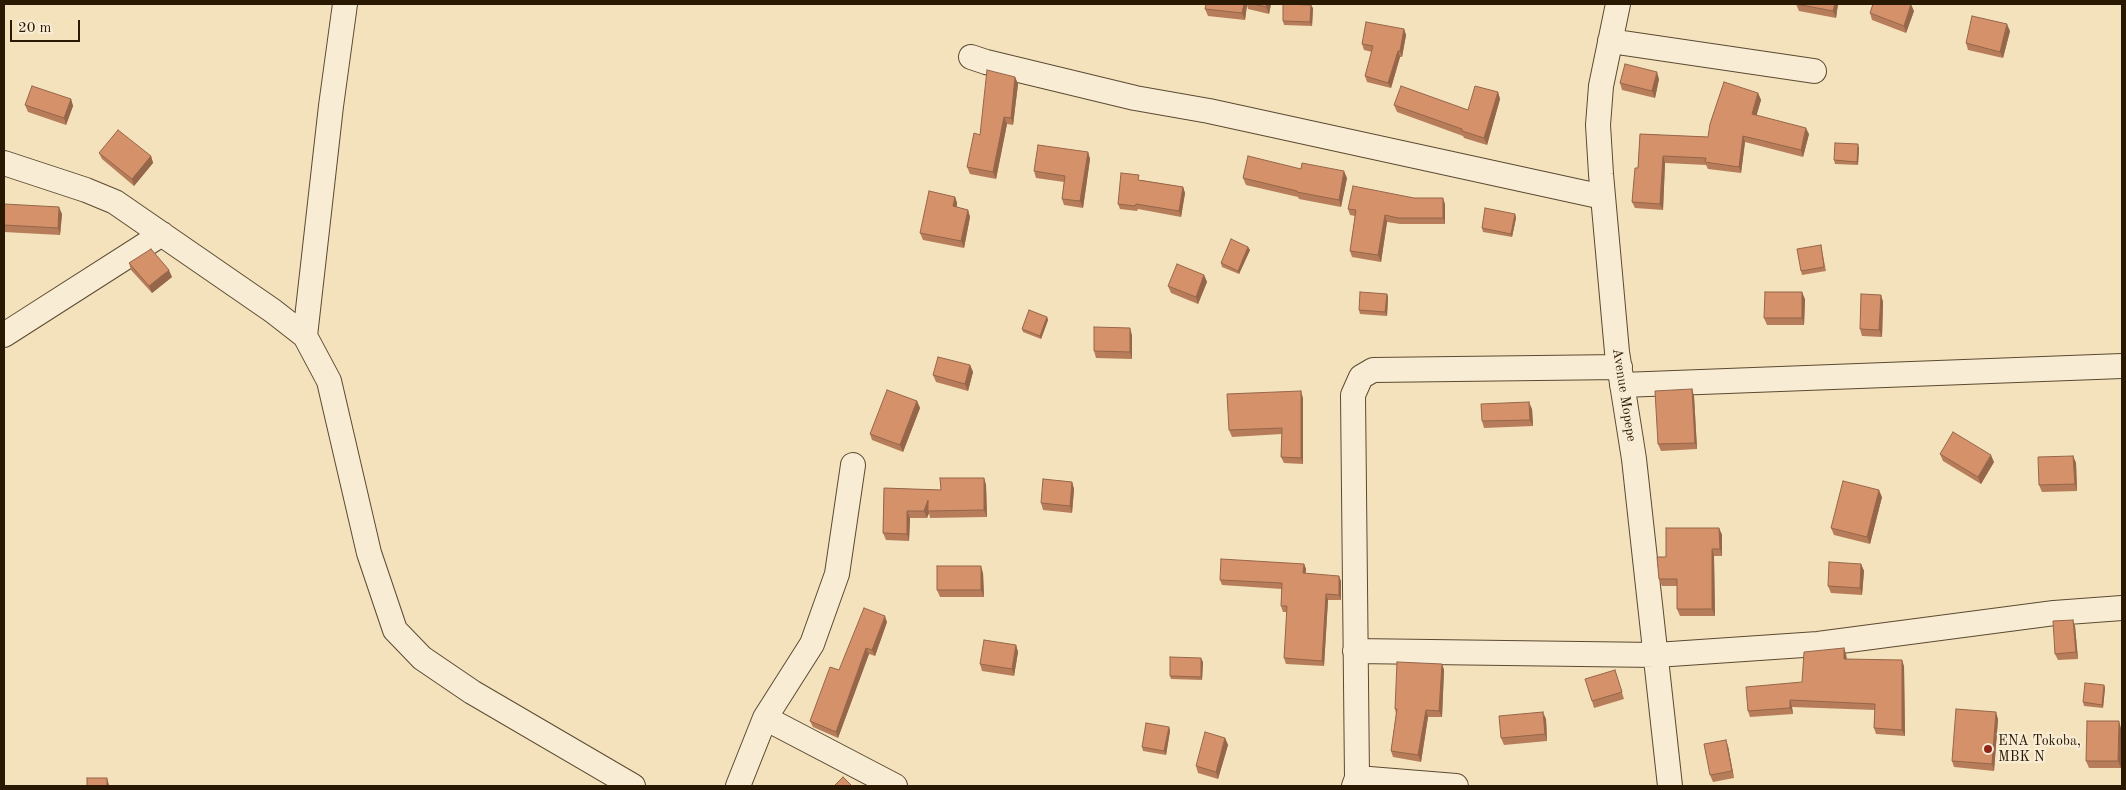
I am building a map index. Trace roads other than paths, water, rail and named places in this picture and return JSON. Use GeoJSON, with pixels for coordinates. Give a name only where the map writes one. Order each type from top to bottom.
{"type":"FeatureCollection","features":[{"type":"Feature","properties":{"kind":"street"},"geometry":{"type":"LineString","coordinates":[[304,336],[330,106],[345,4]]}},
{"type":"Feature","properties":{"kind":"street","name":"Avenue Mopepe"},"geometry":{"type":"LineString","coordinates":[[1618,4],[1601,86],[1598,125],[1603,197],[1621,376],[1634,459],[1670,786]]}},
{"type":"Feature","properties":{"kind":"street"},"geometry":{"type":"LineString","coordinates":[[1610,41],[1814,70]]}},
{"type":"Feature","properties":{"kind":"street"},"geometry":{"type":"LineString","coordinates":[[972,57],[1135,98],[1219,113],[1603,197]]}},
{"type":"Feature","properties":{"kind":"street"},"geometry":{"type":"LineString","coordinates":[[4,163],[86,190],[115,202],[273,311],[304,336],[329,381],[369,553],[394,630],[422,658],[472,692],[633,786]]}},
{"type":"Feature","properties":{"kind":"street"},"geometry":{"type":"LineString","coordinates":[[4,335],[162,234]]}},
{"type":"Feature","properties":{"kind":"street"},"geometry":{"type":"LineString","coordinates":[[1456,786],[1355,782],[1353,395],[1361,377],[1372,370],[1621,376],[2122,366]]}},
{"type":"Feature","properties":{"kind":"street"},"geometry":{"type":"LineString","coordinates":[[738,786],[766,718],[812,644],[836,574],[853,465]]}},
{"type":"Feature","properties":{"kind":"street"},"geometry":{"type":"LineString","coordinates":[[1355,651],[1656,655],[1818,644],[2054,613],[2122,608]]}},
{"type":"Feature","properties":{"kind":"street"},"geometry":{"type":"LineString","coordinates":[[766,718],[895,786]]}},
{"type":"Feature","properties":{"kind":"place","name":"ENA Tokoba, MBK N"},"geometry":{"type":"Point","coordinates":[1988,749]}}]}
